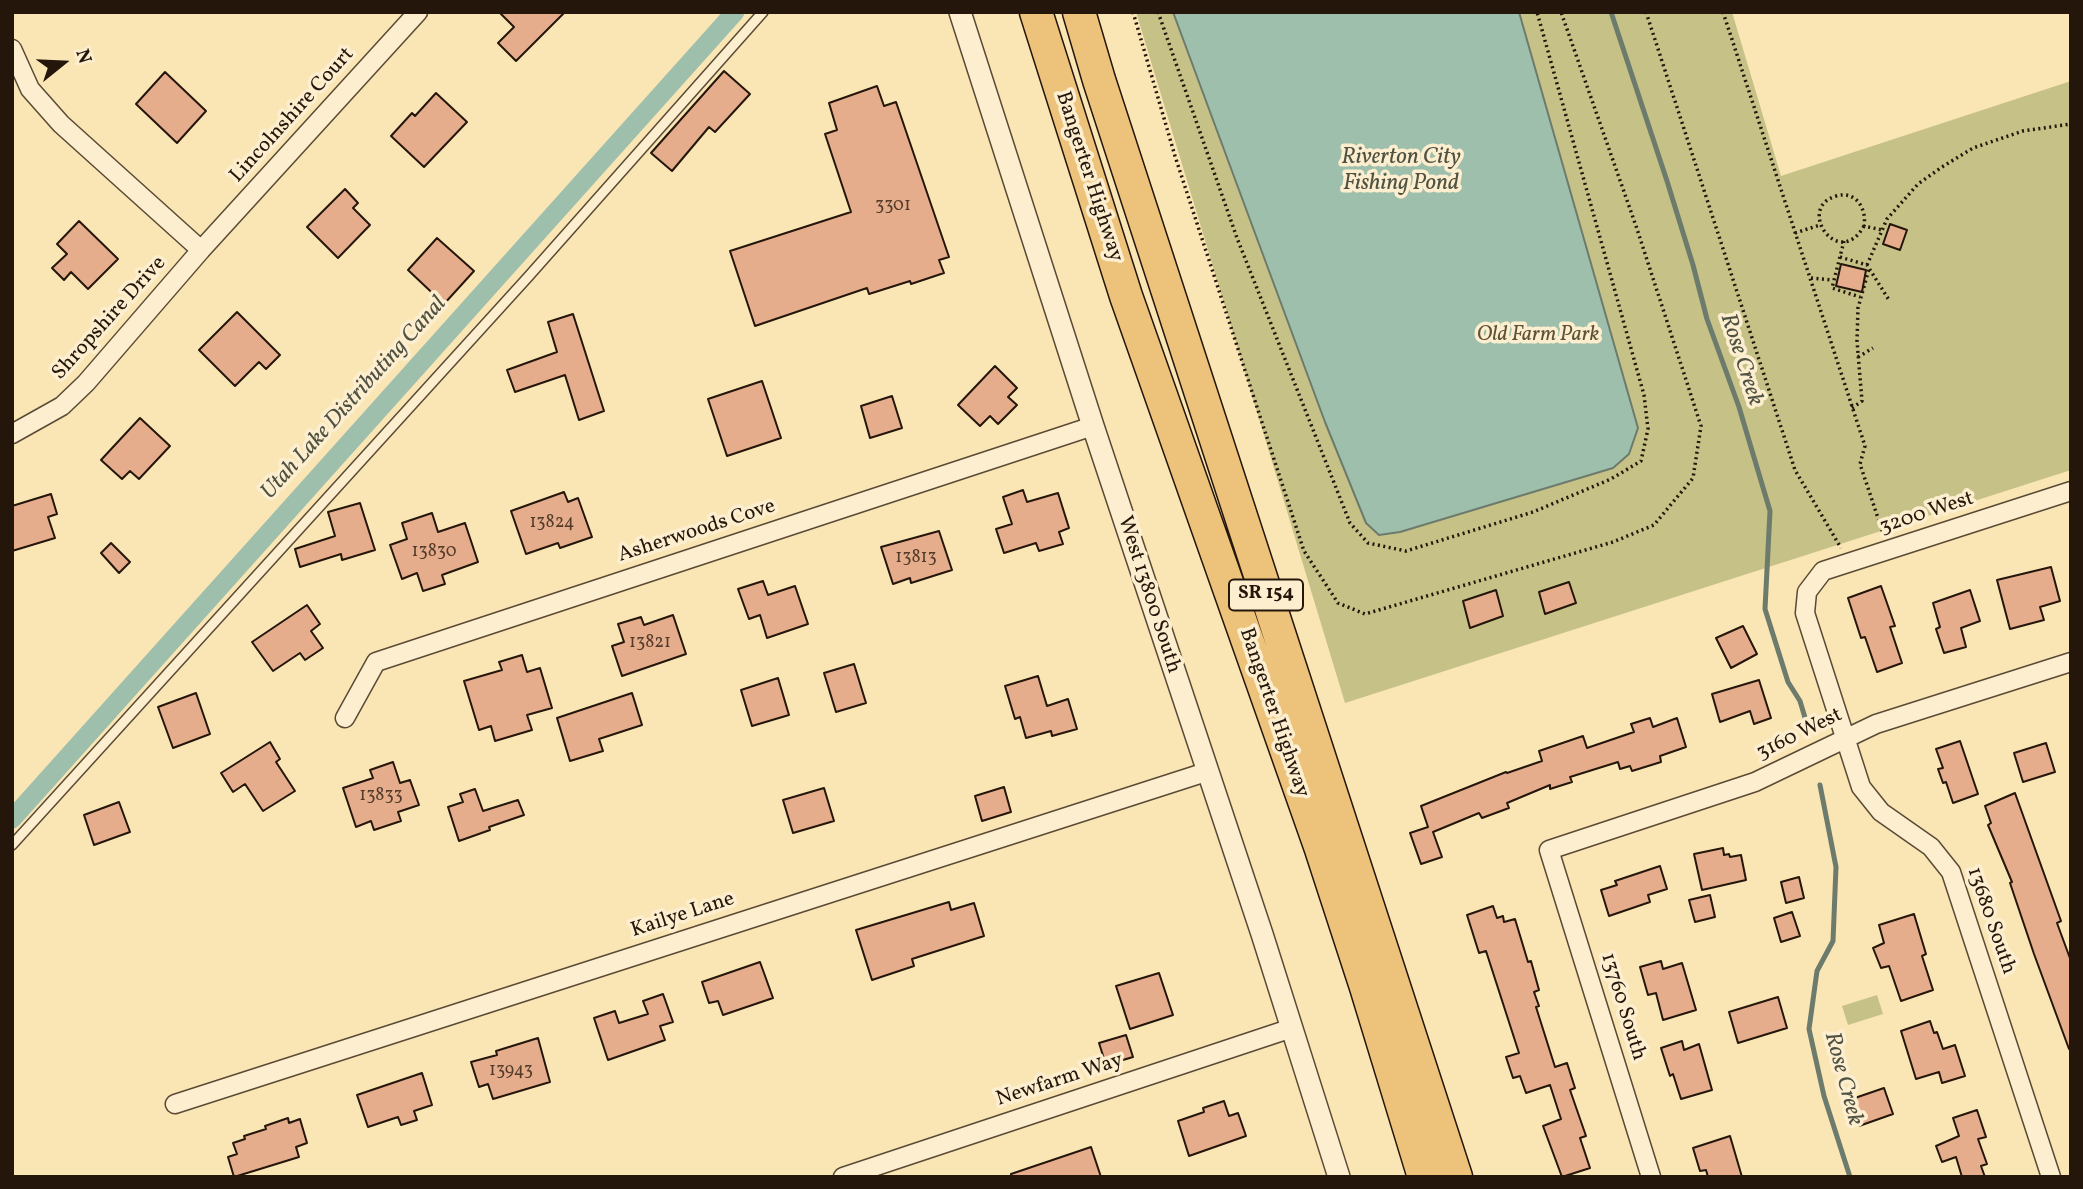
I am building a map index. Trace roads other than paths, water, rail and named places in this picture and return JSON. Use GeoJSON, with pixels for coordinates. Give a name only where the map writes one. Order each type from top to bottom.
{"type":"FeatureCollection","features":[{"type":"Feature","properties":{"kind":"highway","name":"Bangerter Highway"},"geometry":{"type":"LineString","coordinates":[[1036,12],[1135,322],[1325,862],[1424,1177]]}},
{"type":"Feature","properties":{"kind":"highway","name":"Bangerter Highway"},"geometry":{"type":"LineString","coordinates":[[1079,12],[1107,106],[1456,1177]]}},
{"type":"Feature","properties":{"kind":"street","name":"Lincolnshire Court"},"geometry":{"type":"LineString","coordinates":[[201,250],[418,12]]}},
{"type":"Feature","properties":{"kind":"street","name":"West 13800 South"},"geometry":{"type":"LineString","coordinates":[[960,12],[1339,1177]]}},
{"type":"Feature","properties":{"kind":"street"},"geometry":{"type":"LineString","coordinates":[[12,49],[30,89],[61,124],[201,250]]}},
{"type":"Feature","properties":{"kind":"street","name":"Shropshire Drive"},"geometry":{"type":"LineString","coordinates":[[12,434],[62,406],[107,360],[201,250]]}},
{"type":"Feature","properties":{"kind":"street","name":"Asherwoods Cove"},"geometry":{"type":"LineString","coordinates":[[345,718],[376,662],[1093,426]]}},
{"type":"Feature","properties":{"kind":"street","name":"3200 West"},"geometry":{"type":"LineString","coordinates":[[1807,592],[1823,571],[2071,491]]}},
{"type":"Feature","properties":{"kind":"street","name":"13680 South"},"geometry":{"type":"LineString","coordinates":[[1807,592],[1805,612],[1861,787],[1881,812],[1931,846],[1951,872],[2051,1177]]}},
{"type":"Feature","properties":{"kind":"street","name":"3160 West"},"geometry":{"type":"LineString","coordinates":[[1549,850],[1755,782],[1877,724],[2071,662]]}},
{"type":"Feature","properties":{"kind":"street","name":"Kailye Lane"},"geometry":{"type":"LineString","coordinates":[[175,1104],[1206,772]]}},
{"type":"Feature","properties":{"kind":"street","name":"13760 South"},"geometry":{"type":"LineString","coordinates":[[1549,850],[1651,1177]]}},
{"type":"Feature","properties":{"kind":"street","name":"Newfarm Way"},"geometry":{"type":"LineString","coordinates":[[843,1177],[1292,1028]]}},
{"type":"Feature","properties":{"kind":"lane"},"geometry":{"type":"LineString","coordinates":[[12,845],[528,277],[763,12]]}},
{"type":"Feature","properties":{"kind":"water","name":"Riverton City Fishing Pond"},"geometry":{"type":"Polygon","coordinates":[[[1173,12],[1519,12],[1638,428],[1629,454],[1613,468],[1400,532],[1379,535],[1366,523],[1325,422],[1173,12]]]}},
{"type":"Feature","properties":{"kind":"waterway","name":"Utah Lake Distributing Canal"},"geometry":{"type":"LineString","coordinates":[[12,819],[735,12]]}},
{"type":"Feature","properties":{"kind":"waterway","name":"Rose Creek"},"geometry":{"type":"LineString","coordinates":[[1611,12],[1770,511],[1765,609],[1788,682],[1800,701],[1806,721]]}},
{"type":"Feature","properties":{"kind":"waterway","name":"Rose Creek"},"geometry":{"type":"LineString","coordinates":[[1820,785],[1836,867],[1833,941],[1817,971],[1809,1029],[1824,1096],[1850,1177]]}},
{"type":"Feature","properties":{"kind":"park label","name":"Old Farm Park"},"geometry":{"type":"Point","coordinates":[1538,336]}}]}
